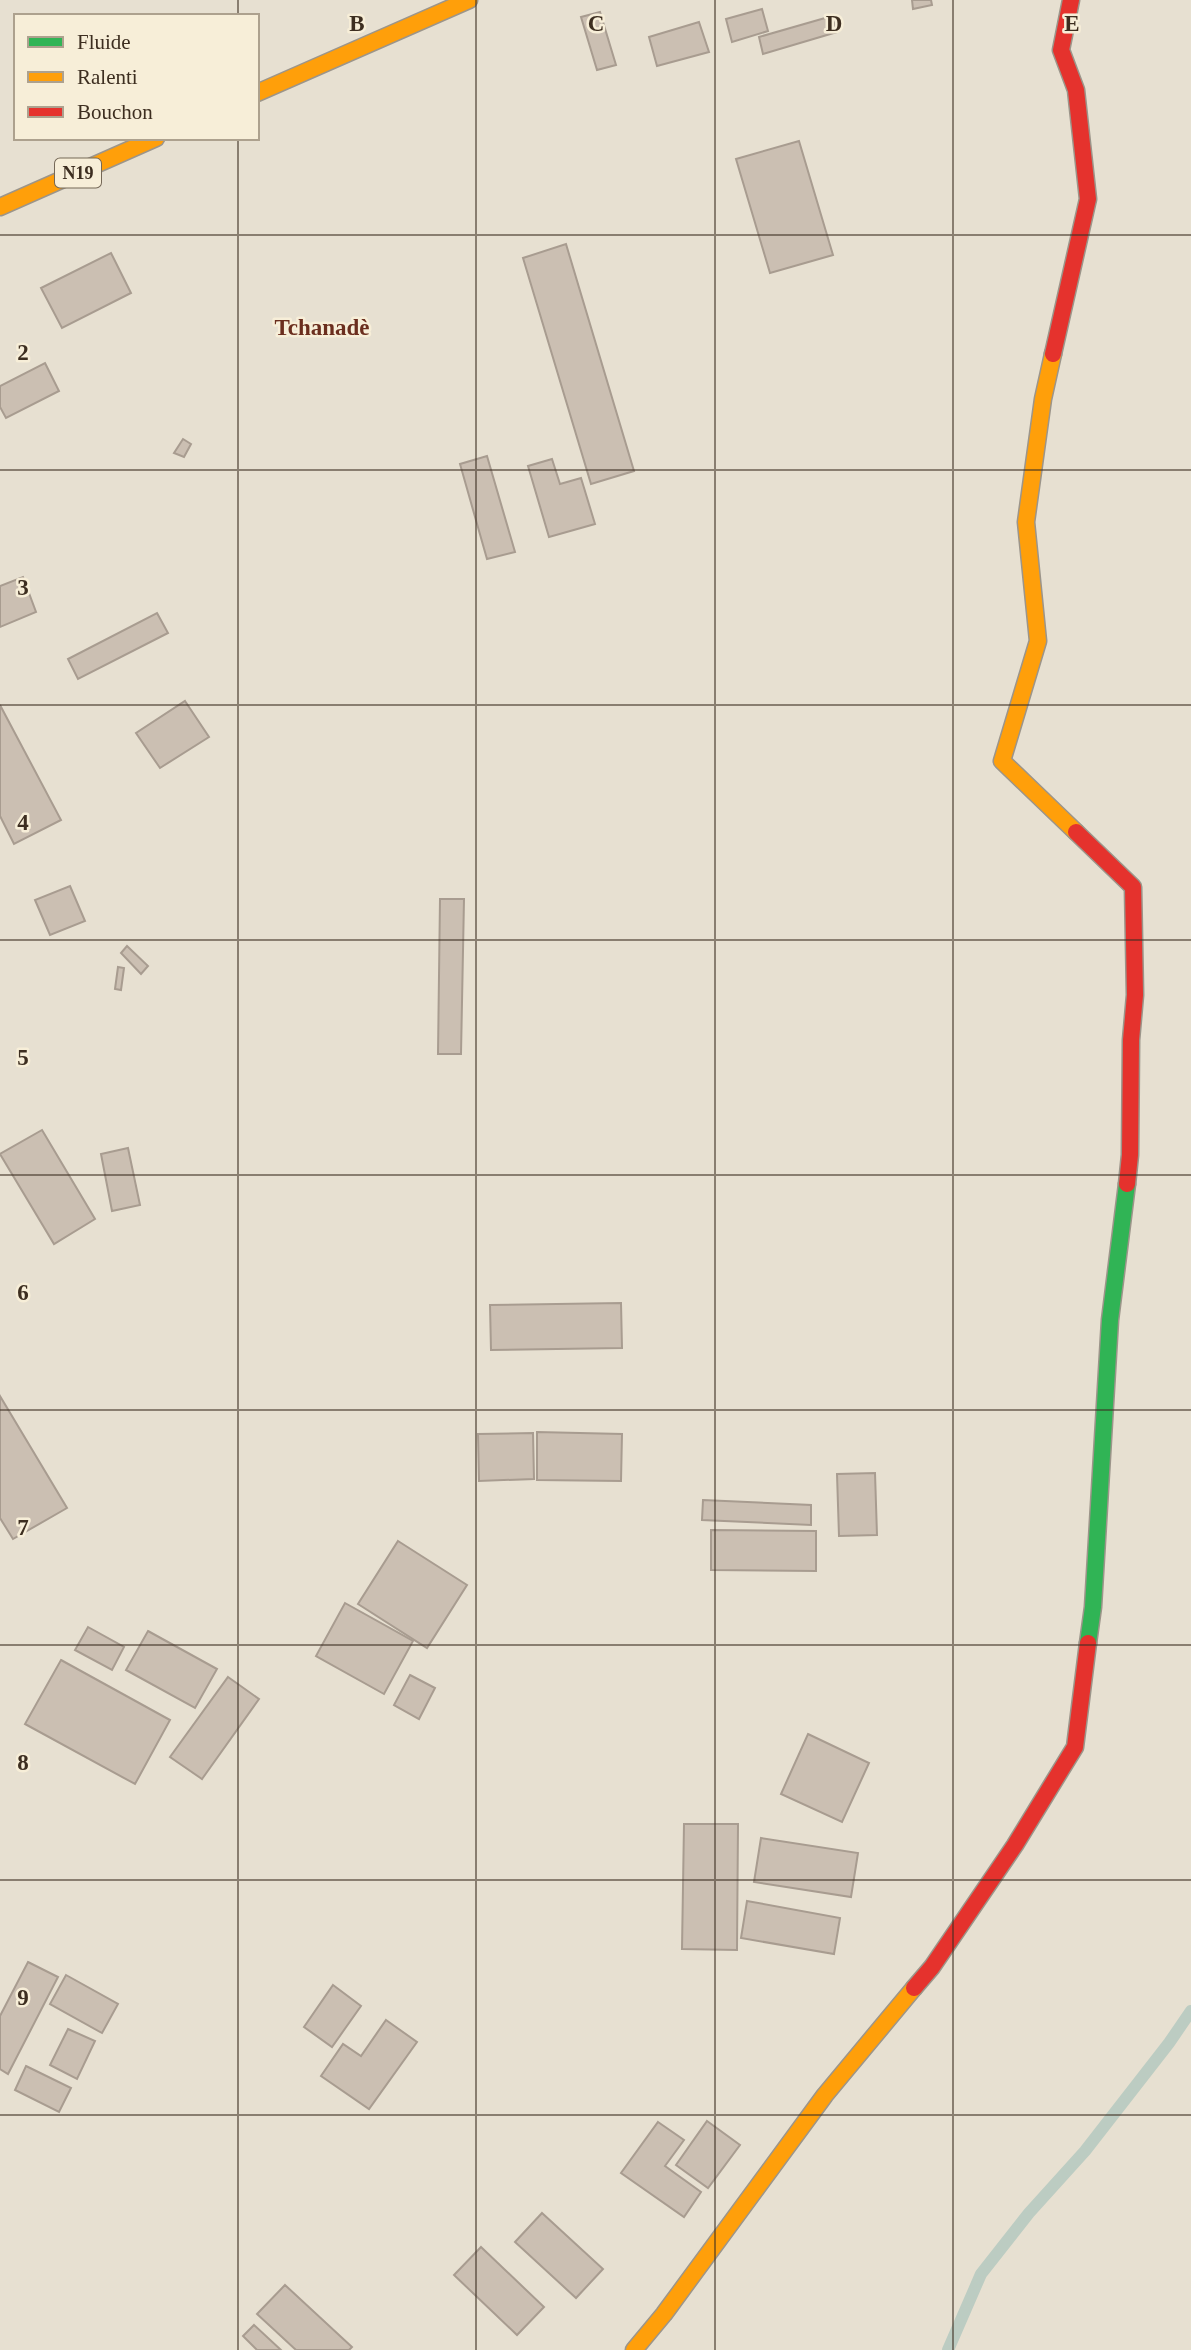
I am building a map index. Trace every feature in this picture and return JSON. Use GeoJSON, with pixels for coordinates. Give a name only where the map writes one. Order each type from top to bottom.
{"type":"FeatureCollection","features":[{"type":"Feature","properties":{"kind":"street"},"geometry":{"type":"LineString","coordinates":[[259,92],[469,0]]}},
{"type":"Feature","properties":{"kind":"street"},"geometry":{"type":"LineString","coordinates":[[634,2350],[664,2314],[825,2095],[932,1966],[1015,1845],[1075,1747],[1093,1607],[1110,1320],[1130,1155],[1131,1040],[1135,995],[1133,887],[1002,761],[1038,641],[1026,522],[1043,399],[1088,199],[1076,90],[1061,50],[1071,0]]}},
{"type":"Feature","properties":{"kind":"street","name":"N19"},"geometry":{"type":"LineString","coordinates":[[0,207],[151,140]]}},
{"type":"Feature","properties":{"kind":"building"},"geometry":{"type":"Polygon","coordinates":[[[912,0],[931,0],[932,5],[913,9],[912,0]]]}},
{"type":"Feature","properties":{"kind":"building"},"geometry":{"type":"Polygon","coordinates":[[[762,9],[768,31],[732,42],[726,19],[762,9]]]}},
{"type":"Feature","properties":{"kind":"building"},"geometry":{"type":"Polygon","coordinates":[[[600,12],[616,65],[597,70],[581,17],[600,12]]]}},
{"type":"Feature","properties":{"kind":"building"},"geometry":{"type":"Polygon","coordinates":[[[832,16],[837,32],[763,54],[759,37],[832,16]]]}},
{"type":"Feature","properties":{"kind":"building"},"geometry":{"type":"Polygon","coordinates":[[[699,22],[709,52],[657,66],[649,37],[699,22]]]}},
{"type":"Feature","properties":{"kind":"building"},"geometry":{"type":"Polygon","coordinates":[[[799,141],[833,255],[770,273],[736,159],[799,141]]]}},
{"type":"Feature","properties":{"kind":"building"},"geometry":{"type":"Polygon","coordinates":[[[566,244],[634,471],[591,484],[523,258],[566,244]]]}},
{"type":"Feature","properties":{"kind":"building"},"geometry":{"type":"Polygon","coordinates":[[[111,253],[131,293],[62,328],[41,288],[111,253]]]}},
{"type":"Feature","properties":{"kind":"building"},"geometry":{"type":"Polygon","coordinates":[[[45,363],[59,391],[6,418],[0,407],[0,386],[45,363]]]}},
{"type":"Feature","properties":{"kind":"building"},"geometry":{"type":"Polygon","coordinates":[[[183,439],[191,444],[184,457],[174,453],[183,439]]]}},
{"type":"Feature","properties":{"kind":"building"},"geometry":{"type":"Polygon","coordinates":[[[487,456],[515,552],[487,559],[460,464],[487,456]]]}},
{"type":"Feature","properties":{"kind":"building"},"geometry":{"type":"Polygon","coordinates":[[[552,459],[560,484],[581,478],[595,524],[549,537],[528,466],[552,459]]]}},
{"type":"Feature","properties":{"kind":"building"},"geometry":{"type":"Polygon","coordinates":[[[23,577],[36,612],[0,627],[0,586],[23,577]]]}},
{"type":"Feature","properties":{"kind":"building"},"geometry":{"type":"Polygon","coordinates":[[[157,613],[168,633],[78,679],[68,659],[157,613]]]}},
{"type":"Feature","properties":{"kind":"building"},"geometry":{"type":"Polygon","coordinates":[[[185,701],[209,737],[160,768],[136,733],[185,701]]]}},
{"type":"Feature","properties":{"kind":"building"},"geometry":{"type":"Polygon","coordinates":[[[0,705],[61,820],[14,844],[0,816],[0,705]]]}},
{"type":"Feature","properties":{"kind":"building"},"geometry":{"type":"Polygon","coordinates":[[[70,886],[85,921],[50,935],[35,900],[70,886]]]}},
{"type":"Feature","properties":{"kind":"building"},"geometry":{"type":"Polygon","coordinates":[[[440,899],[464,899],[461,1054],[438,1054],[440,899]]]}},
{"type":"Feature","properties":{"kind":"building"},"geometry":{"type":"Polygon","coordinates":[[[127,946],[148,966],[141,974],[121,953],[127,946]]]}},
{"type":"Feature","properties":{"kind":"building"},"geometry":{"type":"Polygon","coordinates":[[[118,967],[124,968],[121,990],[115,989],[118,967]]]}},
{"type":"Feature","properties":{"kind":"building"},"geometry":{"type":"Polygon","coordinates":[[[42,1130],[95,1219],[54,1244],[0,1154],[42,1130]]]}},
{"type":"Feature","properties":{"kind":"building"},"geometry":{"type":"Polygon","coordinates":[[[128,1148],[140,1205],[112,1211],[101,1154],[128,1148]]]}},
{"type":"Feature","properties":{"kind":"building"},"geometry":{"type":"Polygon","coordinates":[[[621,1303],[622,1348],[491,1350],[490,1305],[621,1303]]]}},
{"type":"Feature","properties":{"kind":"building"},"geometry":{"type":"Polygon","coordinates":[[[0,1396],[67,1508],[13,1539],[0,1518],[0,1396]]]}},
{"type":"Feature","properties":{"kind":"building"},"geometry":{"type":"Polygon","coordinates":[[[537,1432],[622,1434],[621,1481],[537,1480],[537,1432]]]}},
{"type":"Feature","properties":{"kind":"building"},"geometry":{"type":"Polygon","coordinates":[[[533,1433],[534,1479],[479,1481],[478,1434],[533,1433]]]}},
{"type":"Feature","properties":{"kind":"building"},"geometry":{"type":"Polygon","coordinates":[[[875,1473],[877,1535],[839,1536],[837,1474],[875,1473]]]}},
{"type":"Feature","properties":{"kind":"building"},"geometry":{"type":"Polygon","coordinates":[[[703,1500],[811,1505],[811,1525],[702,1520],[703,1500]]]}},
{"type":"Feature","properties":{"kind":"building"},"geometry":{"type":"Polygon","coordinates":[[[711,1530],[816,1531],[816,1571],[711,1570],[711,1530]]]}},
{"type":"Feature","properties":{"kind":"building"},"geometry":{"type":"Polygon","coordinates":[[[398,1541],[467,1585],[427,1648],[358,1604],[398,1541]]]}},
{"type":"Feature","properties":{"kind":"building"},"geometry":{"type":"Polygon","coordinates":[[[345,1603],[413,1641],[384,1694],[316,1656],[345,1603]]]}},
{"type":"Feature","properties":{"kind":"building"},"geometry":{"type":"Polygon","coordinates":[[[88,1627],[124,1647],[112,1670],[75,1650],[88,1627]]]}},
{"type":"Feature","properties":{"kind":"building"},"geometry":{"type":"Polygon","coordinates":[[[148,1631],[217,1669],[195,1708],[126,1670],[148,1631]]]}},
{"type":"Feature","properties":{"kind":"building"},"geometry":{"type":"Polygon","coordinates":[[[61,1660],[170,1720],[135,1784],[25,1724],[61,1660]]]}},
{"type":"Feature","properties":{"kind":"building"},"geometry":{"type":"Polygon","coordinates":[[[410,1675],[435,1688],[419,1719],[394,1705],[410,1675]]]}},
{"type":"Feature","properties":{"kind":"building"},"geometry":{"type":"Polygon","coordinates":[[[228,1677],[259,1699],[202,1779],[170,1757],[228,1677]]]}},
{"type":"Feature","properties":{"kind":"building"},"geometry":{"type":"Polygon","coordinates":[[[808,1734],[869,1763],[842,1822],[781,1794],[808,1734]]]}},
{"type":"Feature","properties":{"kind":"building"},"geometry":{"type":"Polygon","coordinates":[[[684,1824],[738,1824],[737,1950],[682,1949],[684,1824]]]}},
{"type":"Feature","properties":{"kind":"building"},"geometry":{"type":"Polygon","coordinates":[[[761,1838],[858,1853],[851,1897],[754,1882],[761,1838]]]}},
{"type":"Feature","properties":{"kind":"building"},"geometry":{"type":"Polygon","coordinates":[[[747,1901],[840,1918],[834,1954],[741,1938],[747,1901]]]}},
{"type":"Feature","properties":{"kind":"building"},"geometry":{"type":"Polygon","coordinates":[[[28,1962],[58,1977],[8,2074],[0,2069],[0,2016],[28,1962]]]}},
{"type":"Feature","properties":{"kind":"building"},"geometry":{"type":"Polygon","coordinates":[[[66,1975],[118,2004],[102,2033],[50,2004],[66,1975]]]}},
{"type":"Feature","properties":{"kind":"building"},"geometry":{"type":"Polygon","coordinates":[[[333,1985],[361,2006],[332,2047],[304,2027],[333,1985]]]}},
{"type":"Feature","properties":{"kind":"building"},"geometry":{"type":"Polygon","coordinates":[[[386,2020],[417,2042],[369,2109],[321,2076],[343,2044],[361,2056],[386,2020]]]}},
{"type":"Feature","properties":{"kind":"building"},"geometry":{"type":"Polygon","coordinates":[[[68,2029],[95,2041],[77,2079],[50,2065],[68,2029]]]}},
{"type":"Feature","properties":{"kind":"building"},"geometry":{"type":"Polygon","coordinates":[[[26,2066],[71,2088],[59,2112],[15,2090],[26,2066]]]}},
{"type":"Feature","properties":{"kind":"building"},"geometry":{"type":"Polygon","coordinates":[[[707,2121],[740,2145],[708,2188],[676,2165],[707,2121]]]}},
{"type":"Feature","properties":{"kind":"building"},"geometry":{"type":"Polygon","coordinates":[[[658,2122],[684,2140],[665,2166],[701,2192],[684,2217],[621,2173],[658,2122]]]}},
{"type":"Feature","properties":{"kind":"building"},"geometry":{"type":"Polygon","coordinates":[[[542,2213],[603,2269],[576,2298],[515,2242],[542,2213]]]}},
{"type":"Feature","properties":{"kind":"building"},"geometry":{"type":"Polygon","coordinates":[[[481,2247],[544,2307],[517,2335],[454,2275],[481,2247]]]}},
{"type":"Feature","properties":{"kind":"building"},"geometry":{"type":"Polygon","coordinates":[[[285,2285],[352,2347],[349,2350],[296,2350],[257,2314],[285,2285]]]}},
{"type":"Feature","properties":{"kind":"building"},"geometry":{"type":"Polygon","coordinates":[[[254,2325],[281,2350],[257,2350],[243,2336],[254,2325]]]}},
{"type":"Feature","properties":{"kind":"waterway"},"geometry":{"type":"LineString","coordinates":[[948,2350],[981,2274],[1029,2213],[1085,2151],[1191,2011]]}},
{"type":"Feature","properties":{"kind":"traffic: fast"},"geometry":{"type":"LineString","coordinates":[[1088,1643],[1093,1607],[1110,1320],[1127,1184]]}},
{"type":"Feature","properties":{"kind":"traffic: slow"},"geometry":{"type":"LineString","coordinates":[[259,92],[469,0]]}},
{"type":"Feature","properties":{"kind":"traffic: slow"},"geometry":{"type":"LineString","coordinates":[[0,207],[151,140]]}},
{"type":"Feature","properties":{"kind":"traffic: slow"},"geometry":{"type":"LineString","coordinates":[[1053,354],[1043,399],[1026,522],[1038,641],[1002,761],[1076,832]]}},
{"type":"Feature","properties":{"kind":"traffic: slow"},"geometry":{"type":"LineString","coordinates":[[634,2350],[664,2314],[825,2095],[914,1988]]}},
{"type":"Feature","properties":{"kind":"traffic: jam"},"geometry":{"type":"LineString","coordinates":[[1053,354],[1088,199],[1076,90],[1061,50],[1071,0]]}},
{"type":"Feature","properties":{"kind":"traffic: jam"},"geometry":{"type":"LineString","coordinates":[[1076,832],[1133,887],[1135,995],[1127,1184]]}},
{"type":"Feature","properties":{"kind":"traffic: jam"},"geometry":{"type":"LineString","coordinates":[[914,1988],[932,1967],[1015,1845],[1075,1747],[1088,1643]]}},
{"type":"Feature","properties":{"kind":"district","name":"Tchanadè"},"geometry":{"type":"Point","coordinates":[322,327]}}]}
